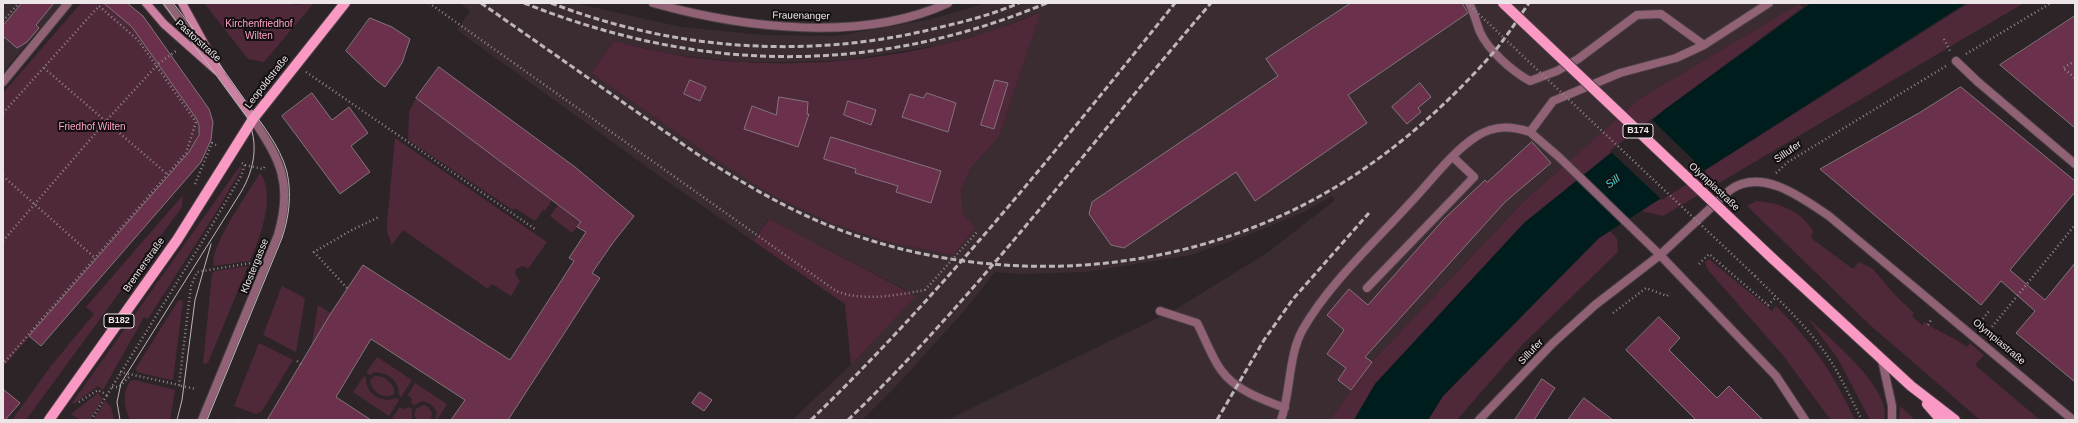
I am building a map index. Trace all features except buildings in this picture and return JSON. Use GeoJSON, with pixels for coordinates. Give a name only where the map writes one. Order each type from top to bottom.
{"type":"FeatureCollection","features":[{"type":"Feature","properties":{"kind":"main road","name":"Leopoldstraße"},"geometry":{"type":"LineString","coordinates":[[253,119],[345,3]]}},
{"type":"Feature","properties":{"kind":"main road","name":"Olympiastraße"},"geometry":{"type":"LineString","coordinates":[[1503,3],[1882,360],[1911,386],[1955,420]]}},
{"type":"Feature","properties":{"kind":"main road","name":"Brennerstraße"},"geometry":{"type":"LineString","coordinates":[[49,420],[177,240],[253,119]]}},
{"type":"Feature","properties":{"kind":"main road","name":"Olympiastraße"},"geometry":{"type":"LineString","coordinates":[[1911,386],[1941,420]]}},
{"type":"Feature","properties":{"kind":"street"},"geometry":{"type":"LineString","coordinates":[[3,82],[68,3]]}},
{"type":"Feature","properties":{"kind":"street","name":"Pastorstraße"},"geometry":{"type":"LineString","coordinates":[[146,3],[164,24],[222,76]]}},
{"type":"Feature","properties":{"kind":"street","name":"Pastorstraße"},"geometry":{"type":"LineString","coordinates":[[167,3],[253,119]]}},
{"type":"Feature","properties":{"kind":"street","name":"Pastorstraße"},"geometry":{"type":"LineString","coordinates":[[182,3],[222,76]]}},
{"type":"Feature","properties":{"kind":"street","name":"Frauenanger"},"geometry":{"type":"LineString","coordinates":[[653,3],[721,19],[761,25],[803,28],[846,26],[885,21],[927,13],[948,3]]}},
{"type":"Feature","properties":{"kind":"street"},"geometry":{"type":"LineString","coordinates":[[1468,3],[1476,18],[1479,30],[1488,45],[1519,75],[1530,80],[1557,71],[1578,59],[1637,15],[1661,14],[1704,45]]}},
{"type":"Feature","properties":{"kind":"street"},"geometry":{"type":"LineString","coordinates":[[1530,132],[1553,101],[1614,76],[1676,58],[1704,45],[1769,3]]}},
{"type":"Feature","properties":{"kind":"street"},"geometry":{"type":"LineString","coordinates":[[1956,60],[1978,82],[2075,164]]}},
{"type":"Feature","properties":{"kind":"street","name":"Klostergasse"},"geometry":{"type":"LineString","coordinates":[[202,420],[268,260],[282,223],[285,209],[285,189],[280,168],[274,153],[253,119]]}},
{"type":"Feature","properties":{"kind":"street"},"geometry":{"type":"LineString","coordinates":[[1280,420],[1285,408],[1299,339],[1323,298],[1453,157],[1478,136],[1495,129],[1511,126],[1530,132],[1559,157],[1629,227],[1660,255],[1776,376],[1804,420]]}},
{"type":"Feature","properties":{"kind":"street"},"geometry":{"type":"LineString","coordinates":[[1367,288],[1474,177],[1453,157]]}},
{"type":"Feature","properties":{"kind":"street","name":"Sillufer"},"geometry":{"type":"LineString","coordinates":[[1479,420],[1553,343],[1595,304],[1660,255],[1733,188],[1750,182],[1773,185]]}},
{"type":"Feature","properties":{"kind":"street","name":"Olympiastraße"},"geometry":{"type":"LineString","coordinates":[[1773,185],[1798,196],[1829,216],[2073,420]]}},
{"type":"Feature","properties":{"kind":"street"},"geometry":{"type":"LineString","coordinates":[[1160,311],[1197,323],[1221,371],[1237,386],[1285,408]]}},
{"type":"Feature","properties":{"kind":"street"},"geometry":{"type":"LineString","coordinates":[[1882,360],[1892,406],[1892,420]]}},
{"type":"Feature","properties":{"kind":"path"},"geometry":{"type":"LineString","coordinates":[[3,21],[19,3]]}},
{"type":"Feature","properties":{"kind":"path"},"geometry":{"type":"LineString","coordinates":[[429,3],[836,291],[848,296],[898,295],[926,290],[977,232]]}},
{"type":"Feature","properties":{"kind":"path"},"geometry":{"type":"LineString","coordinates":[[1468,3],[1755,276],[1804,326],[1828,357],[1844,384],[1862,420]]}},
{"type":"Feature","properties":{"kind":"path","name":"Sillufer"},"geometry":{"type":"LineString","coordinates":[[1773,185],[1775,173],[1788,162],[2051,3]]}},
{"type":"Feature","properties":{"kind":"path"},"geometry":{"type":"LineString","coordinates":[[3,113],[99,6],[138,40],[196,122],[186,153],[3,364]]}},
{"type":"Feature","properties":{"kind":"path"},"geometry":{"type":"LineString","coordinates":[[3,242],[106,121],[156,66],[170,55]]}},
{"type":"Feature","properties":{"kind":"path"},"geometry":{"type":"LineString","coordinates":[[2074,77],[2063,68],[2075,61]]}},
{"type":"Feature","properties":{"kind":"path"},"geometry":{"type":"LineString","coordinates":[[295,65],[535,229]]}},
{"type":"Feature","properties":{"kind":"path"},"geometry":{"type":"LineString","coordinates":[[44,68],[167,174]]}},
{"type":"Feature","properties":{"kind":"path"},"geometry":{"type":"LineString","coordinates":[[192,189],[212,143],[216,145]]}},
{"type":"Feature","properties":{"kind":"path"},"geometry":{"type":"LineString","coordinates":[[242,163],[245,166],[263,169],[274,153]]}},
{"type":"Feature","properties":{"kind":"path"},"geometry":{"type":"LineString","coordinates":[[91,420],[202,242],[245,166]]}},
{"type":"Feature","properties":{"kind":"path"},"geometry":{"type":"LineString","coordinates":[[3,176],[95,258]]}},
{"type":"Feature","properties":{"kind":"path"},"geometry":{"type":"LineString","coordinates":[[347,288],[314,252],[350,231],[379,218]]}},
{"type":"Feature","properties":{"kind":"path"},"geometry":{"type":"LineString","coordinates":[[1980,342],[2074,230],[2075,225]]}},
{"type":"Feature","properties":{"kind":"path"},"geometry":{"type":"LineString","coordinates":[[1699,264],[1709,254],[1768,304],[1776,297]]}},
{"type":"Feature","properties":{"kind":"path"},"geometry":{"type":"LineString","coordinates":[[120,372],[178,386],[191,286],[197,272],[251,263]]}},
{"type":"Feature","properties":{"kind":"path"},"geometry":{"type":"LineString","coordinates":[[1613,313],[1646,288],[1667,296],[1670,293]]}},
{"type":"Feature","properties":{"kind":"path"},"geometry":{"type":"LineString","coordinates":[[1976,327],[1989,311]]}},
{"type":"Feature","properties":{"kind":"path"},"geometry":{"type":"LineString","coordinates":[[1928,324],[1931,320]]}},
{"type":"Feature","properties":{"kind":"path"},"geometry":{"type":"LineString","coordinates":[[296,361],[301,364]]}},
{"type":"Feature","properties":{"kind":"path"},"geometry":{"type":"LineString","coordinates":[[112,387],[119,387],[131,375]]}},
{"type":"Feature","properties":{"kind":"path"},"geometry":{"type":"LineString","coordinates":[[181,386],[196,389]]}},
{"type":"Feature","properties":{"kind":"path"},"geometry":{"type":"LineString","coordinates":[[76,404],[98,390],[107,395]]}},
{"type":"Feature","properties":{"kind":"shaded area"},"geometry":{"type":"Polygon","coordinates":[[[3,3],[61,3],[3,72],[3,3]]]}},
{"type":"Feature","properties":{"kind":"shaded area"},"geometry":{"type":"Polygon","coordinates":[[[460,3],[574,3],[681,27],[764,35],[837,36],[932,19],[986,3],[1801,3],[1639,99],[1524,201],[1372,362],[1330,420],[947,420],[1176,309],[1267,253],[1335,200],[1332,196],[1304,212],[1243,237],[1191,255],[1086,272],[1021,274],[995,272],[964,311],[897,385],[862,420],[792,420],[853,363],[916,295],[768,219],[753,241],[661,177],[457,30],[470,11],[460,3]],[[1041,12],[989,32],[940,45],[847,60],[743,62],[676,55],[614,41],[591,73],[715,159],[834,224],[892,243],[953,255],[976,228],[963,214],[961,190],[970,169],[999,137],[1041,12]]]}},
{"type":"Feature","properties":{"kind":"green space","name":"Friedhof Wilten"},"geometry":{"type":"Polygon","coordinates":[[[81,3],[104,3],[132,27],[196,118],[198,123],[198,132],[196,140],[189,152],[3,367],[3,93],[81,3]]]}},
{"type":"Feature","properties":{"kind":"green space","name":"Kirchenfriedhof Wilten"},"geometry":{"type":"Polygon","coordinates":[[[204,3],[291,3],[294,5],[314,3],[264,62],[248,59],[204,3]]]}},
{"type":"Feature","properties":{"kind":"green space"},"geometry":{"type":"Polygon","coordinates":[[[1969,3],[2024,3],[1663,216],[1641,211],[1969,3]]]}},
{"type":"Feature","properties":{"kind":"green space"},"geometry":{"type":"Polygon","coordinates":[[[1799,4],[1803,7],[1664,110],[1524,223],[1375,384],[1354,420],[1330,420],[1372,362],[1524,201],[1639,99],[1799,4]]]}},
{"type":"Feature","properties":{"kind":"green space"},"geometry":{"type":"Polygon","coordinates":[[[1041,12],[999,137],[970,169],[961,190],[963,214],[976,228],[953,255],[892,243],[834,224],[774,196],[715,159],[591,73],[614,41],[676,55],[721,61],[767,63],[862,59],[908,52],[954,42],[999,28],[1041,12]]]}},
{"type":"Feature","properties":{"kind":"green space"},"geometry":{"type":"Polygon","coordinates":[[[416,98],[552,200],[545,211],[543,210],[535,221],[515,208],[513,210],[408,140],[409,112],[416,98]]]}},
{"type":"Feature","properties":{"kind":"green space"},"geometry":{"type":"Polygon","coordinates":[[[395,138],[547,242],[528,269],[523,266],[516,269],[515,274],[520,281],[511,296],[492,284],[488,289],[403,230],[392,245],[387,232],[387,223],[395,138]]]}},
{"type":"Feature","properties":{"kind":"green space"},"geometry":{"type":"Polygon","coordinates":[[[240,166],[242,168],[218,209],[148,319],[144,317],[103,390],[98,386],[74,404],[72,403],[240,166]]]}},
{"type":"Feature","properties":{"kind":"green space"},"geometry":{"type":"Polygon","coordinates":[[[260,173],[265,182],[267,205],[262,230],[250,261],[214,266],[214,258],[217,247],[223,234],[239,205],[260,173]]]}},
{"type":"Feature","properties":{"kind":"green space"},"geometry":{"type":"Polygon","coordinates":[[[183,195],[182,207],[26,420],[12,420],[51,366],[94,314],[86,307],[183,195]]]}},
{"type":"Feature","properties":{"kind":"green space"},"geometry":{"type":"Polygon","coordinates":[[[1756,201],[1781,206],[1796,213],[1813,231],[1811,238],[1853,269],[1859,262],[1873,269],[1896,296],[1914,313],[1912,316],[1922,325],[1925,322],[1967,347],[1970,343],[1984,355],[1975,365],[2040,420],[1980,420],[1870,325],[1747,206],[1756,201]]]}},
{"type":"Feature","properties":{"kind":"green space"},"geometry":{"type":"Polygon","coordinates":[[[558,205],[581,222],[572,233],[550,216],[558,205]]]}},
{"type":"Feature","properties":{"kind":"green space"},"geometry":{"type":"Polygon","coordinates":[[[769,219],[916,296],[851,365],[845,304],[753,241],[769,219]]]}},
{"type":"Feature","properties":{"kind":"green space"},"geometry":{"type":"Polygon","coordinates":[[[1610,231],[1617,239],[1618,252],[1523,344],[1457,420],[1428,420],[1443,396],[1599,238],[1610,231]]]}},
{"type":"Feature","properties":{"kind":"green space"},"geometry":{"type":"Polygon","coordinates":[[[1709,259],[1772,311],[1776,306],[1801,333],[1830,373],[1855,420],[1832,420],[1827,415],[1782,354],[1708,270],[1705,262],[1709,259]]]}},
{"type":"Feature","properties":{"kind":"green space"},"geometry":{"type":"Polygon","coordinates":[[[248,266],[208,363],[203,364],[212,273],[215,271],[248,266]]]}},
{"type":"Feature","properties":{"kind":"green space"},"geometry":{"type":"Polygon","coordinates":[[[282,286],[305,298],[296,352],[263,335],[282,286]]]}},
{"type":"Feature","properties":{"kind":"green space"},"geometry":{"type":"Polygon","coordinates":[[[180,300],[183,301],[173,379],[171,380],[137,372],[136,368],[180,300]]]}},
{"type":"Feature","properties":{"kind":"green space"},"geometry":{"type":"Polygon","coordinates":[[[318,305],[331,313],[311,349],[318,305]]]}},
{"type":"Feature","properties":{"kind":"green space"},"geometry":{"type":"Polygon","coordinates":[[[1807,317],[1857,364],[1869,379],[1879,394],[1884,408],[1884,420],[1870,420],[1838,359],[1807,317]]]}},
{"type":"Feature","properties":{"kind":"green space"},"geometry":{"type":"Polygon","coordinates":[[[259,343],[293,360],[262,411],[256,414],[234,406],[259,343]]]}},
{"type":"Feature","properties":{"kind":"green space"},"geometry":{"type":"Polygon","coordinates":[[[377,357],[412,380],[401,397],[397,384],[392,378],[375,372],[370,375],[366,373],[377,357]]]}},
{"type":"Feature","properties":{"kind":"green space"},"geometry":{"type":"Polygon","coordinates":[[[364,376],[366,378],[368,389],[376,396],[386,400],[396,398],[399,400],[389,416],[353,392],[364,376]]]}},
{"type":"Feature","properties":{"kind":"green space"},"geometry":{"type":"Polygon","coordinates":[[[375,376],[381,376],[388,381],[394,388],[394,394],[386,396],[375,391],[370,380],[375,376]]]}},
{"type":"Feature","properties":{"kind":"green space"},"geometry":{"type":"Polygon","coordinates":[[[135,380],[175,390],[170,420],[130,420],[125,406],[125,395],[130,381],[135,380]]]}},
{"type":"Feature","properties":{"kind":"green space"},"geometry":{"type":"Polygon","coordinates":[[[415,383],[447,404],[437,420],[435,420],[437,412],[431,404],[422,401],[414,405],[411,403],[412,399],[408,395],[415,383]]]}},
{"type":"Feature","properties":{"kind":"green space"},"geometry":{"type":"Polygon","coordinates":[[[98,393],[103,399],[90,420],[80,420],[71,414],[98,393]]]}},
{"type":"Feature","properties":{"kind":"green space"},"geometry":{"type":"Polygon","coordinates":[[[105,401],[111,407],[114,420],[93,420],[105,401]]]}},
{"type":"Feature","properties":{"kind":"green space"},"geometry":{"type":"Polygon","coordinates":[[[424,405],[428,407],[432,413],[431,420],[417,420],[414,415],[416,409],[424,405]]]}},
{"type":"Feature","properties":{"kind":"green space"},"geometry":{"type":"Polygon","coordinates":[[[1900,406],[1915,420],[1899,420],[1900,406]]]}},
{"type":"Feature","properties":{"kind":"green space"},"geometry":{"type":"Polygon","coordinates":[[[400,407],[405,409],[409,407],[412,409],[412,420],[395,420],[392,418],[400,407]]]}},
{"type":"Feature","properties":{"kind":"water","name":"Sill"},"geometry":{"type":"Polygon","coordinates":[[[1811,3],[1966,3],[1599,238],[1443,396],[1428,420],[1354,420],[1375,384],[1524,223],[1664,110],[1811,3]]]}},
{"type":"Feature","properties":{"kind":"pier"},"geometry":{"type":"Polygon","coordinates":[[[1651,119],[1706,172],[1662,200],[1610,151],[1651,119]]]}},
{"type":"Feature","properties":{"kind":"tram line"},"geometry":{"type":"LineString","coordinates":[[120,420],[117,402],[121,383],[241,192],[250,174],[254,155],[253,136],[247,117],[163,3]]}},
{"type":"Feature","properties":{"kind":"tram line"},"geometry":{"type":"LineString","coordinates":[[173,3],[209,50],[275,143],[284,162],[289,181],[288,214],[282,238],[207,420]]}},
{"type":"Feature","properties":{"kind":"tram line"},"geometry":{"type":"LineString","coordinates":[[177,420],[182,400],[195,300],[211,244]]}},
{"type":"Feature","properties":{"kind":"railway"},"geometry":{"type":"LineString","coordinates":[[481,3],[697,154],[781,204],[835,228],[897,248],[960,260],[1024,266],[1089,265],[1153,256],[1216,241],[1276,218],[1334,188],[1398,144],[1457,91],[1493,53],[1529,3]]}},
{"type":"Feature","properties":{"kind":"railway"},"geometry":{"type":"LineString","coordinates":[[524,3],[590,26],[655,43],[720,53],[786,57],[851,54],[916,44],[981,27],[1047,3]]}},
{"type":"Feature","properties":{"kind":"railway"},"geometry":{"type":"LineString","coordinates":[[551,3],[598,19],[646,32],[695,40],[744,45],[794,47],[843,44],[892,37],[971,20],[1019,3]]}},
{"type":"Feature","properties":{"kind":"railway"},"geometry":{"type":"LineString","coordinates":[[811,420],[908,321],[954,269],[1044,164],[1175,3]]}},
{"type":"Feature","properties":{"kind":"railway"},"geometry":{"type":"LineString","coordinates":[[848,420],[944,321],[1034,216],[1211,3]]}},
{"type":"Feature","properties":{"kind":"railway"},"geometry":{"type":"LineString","coordinates":[[1217,420],[1264,340],[1293,299],[1369,213]]}}]}
